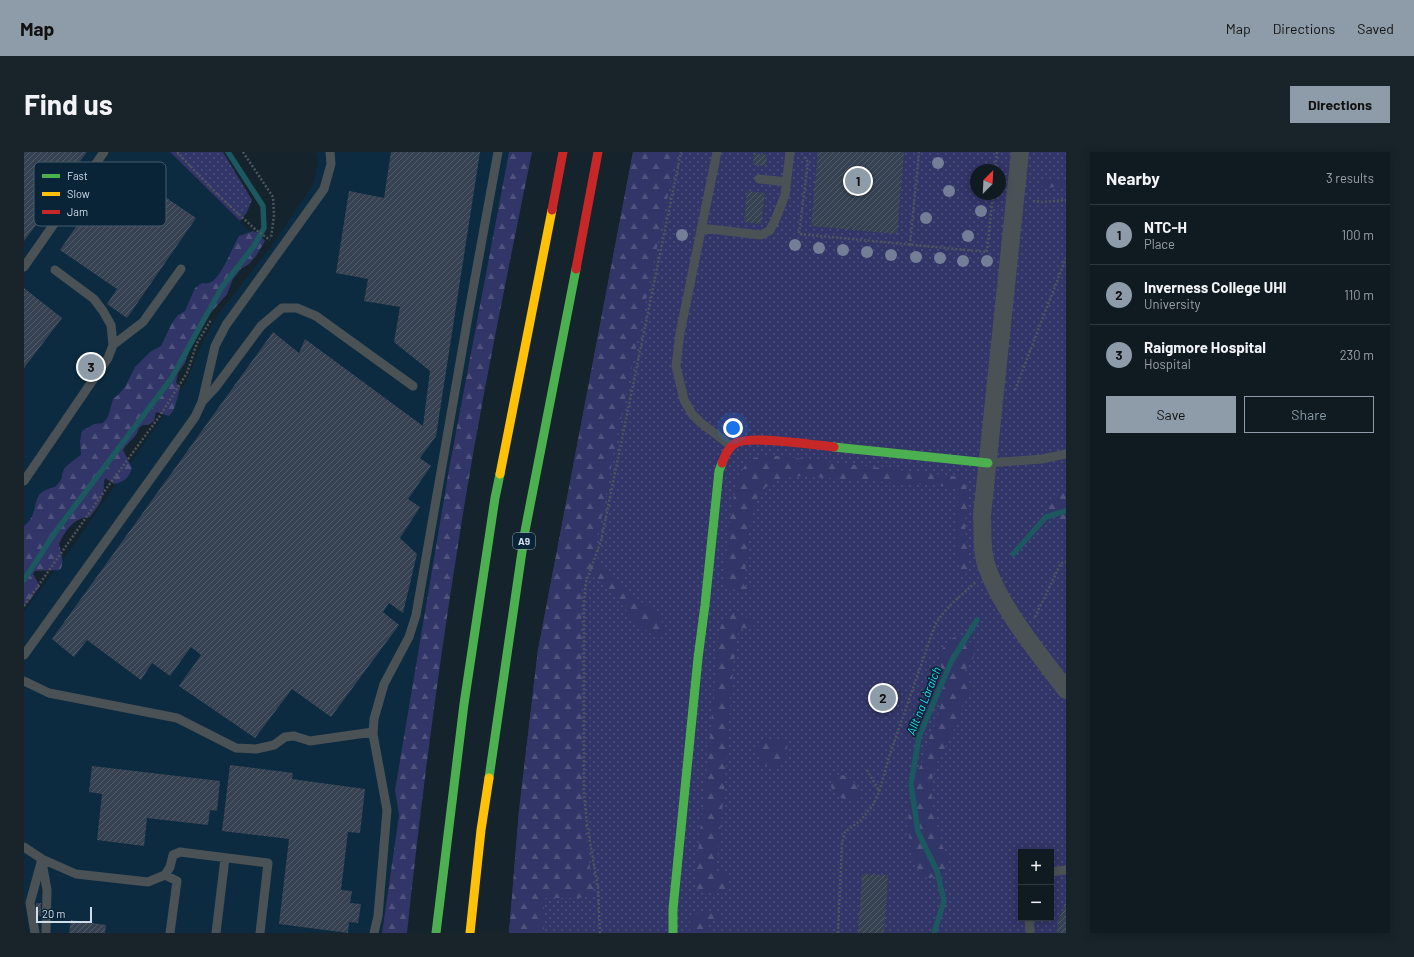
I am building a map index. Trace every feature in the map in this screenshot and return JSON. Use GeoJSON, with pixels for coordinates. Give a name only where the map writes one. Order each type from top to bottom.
{"type":"FeatureCollection","features":[{"type":"Feature","properties":{"kind":"main road"},"geometry":{"type":"LineString","coordinates":[[436,933],[464,704],[495,498],[563,152]]}},
{"type":"Feature","properties":{"kind":"main road","name":"A9"},"geometry":{"type":"LineString","coordinates":[[470,933],[481,830],[525,531],[598,152]]}},
{"type":"Feature","properties":{"kind":"main road"},"geometry":{"type":"LineString","coordinates":[[673,933],[698,658],[719,471],[724,454],[732,444],[747,440],[766,440],[988,463]]}},
{"type":"Feature","properties":{"kind":"street"},"geometry":{"type":"LineString","coordinates":[[1020,152],[982,516],[983,548],[988,570],[1003,601],[1026,636],[1066,690]]}},
{"type":"Feature","properties":{"kind":"lane"},"geometry":{"type":"LineString","coordinates":[[97,162],[104,152]]}},
{"type":"Feature","properties":{"kind":"lane"},"geometry":{"type":"LineString","coordinates":[[24,655],[195,417],[202,402],[216,346],[226,325],[324,189],[331,164],[330,152]]}},
{"type":"Feature","properties":{"kind":"lane"},"geometry":{"type":"LineString","coordinates":[[374,933],[378,916],[387,810],[377,761],[373,732],[374,719],[384,684],[409,637],[416,614],[467,319],[498,152]]}},
{"type":"Feature","properties":{"kind":"lane"},"geometry":{"type":"LineString","coordinates":[[717,152],[680,333],[676,366],[684,400],[692,414],[731,446]]}},
{"type":"Feature","properties":{"kind":"lane"},"geometry":{"type":"LineString","coordinates":[[701,228],[761,234],[769,231],[774,224],[785,195],[790,152]]}},
{"type":"Feature","properties":{"kind":"lane"},"geometry":{"type":"LineString","coordinates":[[759,180],[787,182]]}},
{"type":"Feature","properties":{"kind":"lane"},"geometry":{"type":"LineString","coordinates":[[24,267],[53,226]]}},
{"type":"Feature","properties":{"kind":"lane"},"geometry":{"type":"LineString","coordinates":[[113,345],[143,322],[181,269]]}},
{"type":"Feature","properties":{"kind":"lane"},"geometry":{"type":"LineString","coordinates":[[24,481],[108,358],[113,345],[111,325],[94,298],[55,270]]}},
{"type":"Feature","properties":{"kind":"lane"},"geometry":{"type":"LineString","coordinates":[[202,402],[215,388],[262,326],[282,308],[297,308],[316,316],[413,386]]}},
{"type":"Feature","properties":{"kind":"lane"},"geometry":{"type":"LineString","coordinates":[[988,463],[1042,459],[1066,454]]}},
{"type":"Feature","properties":{"kind":"lane"},"geometry":{"type":"LineString","coordinates":[[24,681],[49,692],[177,718],[236,748],[262,748],[274,745],[285,737],[294,736],[310,740],[373,732]]}},
{"type":"Feature","properties":{"kind":"lane"},"geometry":{"type":"LineString","coordinates":[[24,847],[42,859],[76,874],[148,882],[165,875],[170,867],[173,855],[180,852],[268,863],[260,933]]}},
{"type":"Feature","properties":{"kind":"lane"},"geometry":{"type":"LineString","coordinates":[[216,933],[225,858]]}},
{"type":"Feature","properties":{"kind":"lane"},"geometry":{"type":"LineString","coordinates":[[35,933],[30,902],[42,859]]}},
{"type":"Feature","properties":{"kind":"lane"},"geometry":{"type":"LineString","coordinates":[[42,859],[47,890],[46,933]]}},
{"type":"Feature","properties":{"kind":"lane"},"geometry":{"type":"LineString","coordinates":[[1054,872],[1066,870]]}},
{"type":"Feature","properties":{"kind":"lane"},"geometry":{"type":"LineString","coordinates":[[165,875],[177,881],[170,933]]}},
{"type":"Feature","properties":{"kind":"lane"},"geometry":{"type":"LineString","coordinates":[[1029,921],[1030,933]]}},
{"type":"Feature","properties":{"kind":"path"},"geometry":{"type":"LineString","coordinates":[[177,152],[216,193],[256,230],[270,240]]}},
{"type":"Feature","properties":{"kind":"path"},"geometry":{"type":"LineString","coordinates":[[244,152],[273,197],[274,215],[270,240],[267,244]]}},
{"type":"Feature","properties":{"kind":"path"},"geometry":{"type":"LineString","coordinates":[[600,933],[598,888],[587,824],[584,794],[584,601],[586,582],[601,541],[681,152]]}},
{"type":"Feature","properties":{"kind":"path"},"geometry":{"type":"LineString","coordinates":[[910,245],[919,152]]}},
{"type":"Feature","properties":{"kind":"path"},"geometry":{"type":"LineString","coordinates":[[996,164],[997,152]]}},
{"type":"Feature","properties":{"kind":"path"},"geometry":{"type":"LineString","coordinates":[[801,153],[808,162],[799,234],[987,252],[991,200]]}},
{"type":"Feature","properties":{"kind":"path"},"geometry":{"type":"LineString","coordinates":[[1015,200],[1042,202],[1066,200]]}},
{"type":"Feature","properties":{"kind":"path"},"geometry":{"type":"LineString","coordinates":[[1014,392],[1066,258]]}},
{"type":"Feature","properties":{"kind":"path"},"geometry":{"type":"LineString","coordinates":[[24,606],[106,489],[159,417],[187,373],[197,343],[213,317]]}},
{"type":"Feature","properties":{"kind":"path"},"geometry":{"type":"LineString","coordinates":[[1026,636],[1061,563],[1066,562]]}},
{"type":"Feature","properties":{"kind":"path"},"geometry":{"type":"LineString","coordinates":[[838,933],[842,843],[845,832],[860,820],[873,805],[879,792],[888,757],[935,625],[942,613],[953,601],[988,570]]}},
{"type":"Feature","properties":{"kind":"path"},"geometry":{"type":"LineString","coordinates":[[867,770],[879,792]]}},
{"type":"Feature","properties":{"kind":"shaded area"},"geometry":{"type":"Polygon","coordinates":[[[24,152],[170,152],[254,235],[24,556],[24,152]]]}},
{"type":"Feature","properties":{"kind":"shaded area"},"geometry":{"type":"Polygon","coordinates":[[[316,152],[509,152],[449,469],[395,790],[399,815],[382,933],[29,933],[24,904],[24,611],[73,546],[185,384],[203,341],[219,313],[275,241],[313,184],[318,160],[316,152]]]}},
{"type":"Feature","properties":{"kind":"green space"},"geometry":{"type":"Polygon","coordinates":[[[170,152],[223,152],[252,200],[247,212],[240,221],[170,152]]]}},
{"type":"Feature","properties":{"kind":"green space"},"geometry":{"type":"Polygon","coordinates":[[[509,152],[532,152],[484,393],[459,539],[430,736],[407,933],[382,933],[399,815],[395,790],[449,469],[509,152]]]}},
{"type":"Feature","properties":{"kind":"green space"},"geometry":{"type":"Polygon","coordinates":[[[633,152],[1066,152],[1066,933],[509,933],[519,811],[538,650],[633,152]]]}},
{"type":"Feature","properties":{"kind":"green space"},"geometry":{"type":"Polygon","coordinates":[[[633,152],[677,152],[594,550],[604,570],[624,590],[660,615],[665,632],[658,640],[635,621],[612,593],[586,570],[582,590],[581,614],[582,784],[584,824],[594,896],[576,898],[543,898],[545,922],[543,933],[509,933],[519,811],[538,650],[633,152]]]}},
{"type":"Feature","properties":{"kind":"green space"},"geometry":{"type":"Polygon","coordinates":[[[1066,178],[1066,186],[1044,188],[1040,185],[1044,181],[1057,181],[1066,178]]]}},
{"type":"Feature","properties":{"kind":"green space"},"geometry":{"type":"Polygon","coordinates":[[[253,231],[258,233],[265,241],[256,256],[249,264],[241,269],[233,279],[227,294],[208,316],[191,347],[185,363],[178,373],[176,382],[180,388],[173,411],[169,416],[156,412],[154,421],[139,428],[136,435],[123,450],[132,468],[128,477],[121,482],[114,484],[105,478],[102,498],[97,508],[90,517],[79,519],[75,522],[64,534],[59,544],[62,554],[60,570],[35,571],[33,574],[40,586],[28,603],[24,605],[24,526],[33,514],[39,495],[45,490],[56,486],[62,478],[62,474],[66,467],[81,455],[80,441],[82,431],[94,424],[103,423],[108,417],[113,399],[125,387],[135,367],[150,352],[161,346],[172,323],[178,315],[185,311],[195,288],[202,283],[209,283],[215,279],[223,268],[239,236],[253,231]]]}},
{"type":"Feature","properties":{"kind":"green space"},"geometry":{"type":"Polygon","coordinates":[[[769,455],[959,477],[967,489],[965,525],[968,573],[962,575],[957,555],[957,490],[948,486],[797,476],[782,479],[765,488],[761,492],[753,510],[744,586],[759,587],[742,591],[725,585],[724,575],[731,511],[737,480],[744,467],[754,458],[769,455]]]}},
{"type":"Feature","properties":{"kind":"green space"},"geometry":{"type":"Polygon","coordinates":[[[1066,492],[1066,519],[1057,519],[1048,509],[1057,495],[1066,492]]]}},
{"type":"Feature","properties":{"kind":"green space"},"geometry":{"type":"Polygon","coordinates":[[[733,614],[747,618],[756,629],[739,628],[733,667],[724,793],[716,871],[729,873],[728,888],[721,892],[713,893],[696,889],[695,881],[719,630],[725,618],[733,614]]]}},
{"type":"Feature","properties":{"kind":"green space"},"geometry":{"type":"Polygon","coordinates":[[[959,635],[974,645],[973,658],[965,670],[969,679],[971,694],[959,710],[960,718],[934,769],[931,787],[933,807],[942,845],[948,860],[945,873],[930,878],[923,877],[912,860],[908,825],[912,780],[921,765],[941,703],[931,693],[934,684],[941,675],[940,652],[949,640],[959,635]]]}},
{"type":"Feature","properties":{"kind":"green space"},"geometry":{"type":"Polygon","coordinates":[[[767,739],[782,739],[787,746],[786,757],[775,767],[761,763],[756,750],[767,739]]]}},
{"type":"Feature","properties":{"kind":"green space"},"geometry":{"type":"Polygon","coordinates":[[[833,774],[848,776],[859,788],[862,796],[854,802],[838,797],[831,787],[833,774]]]}},
{"type":"Feature","properties":{"kind":"green space"},"geometry":{"type":"Polygon","coordinates":[[[707,911],[717,913],[726,919],[709,919],[709,933],[690,933],[690,921],[696,914],[707,911]]]}},
{"type":"Feature","properties":{"kind":"building"},"geometry":{"type":"Polygon","coordinates":[[[24,152],[87,152],[80,162],[34,162],[35,226],[24,241],[24,152]]]}},
{"type":"Feature","properties":{"kind":"building"},"geometry":{"type":"Polygon","coordinates":[[[391,152],[480,152],[436,436],[420,458],[431,466],[408,499],[420,507],[400,538],[417,554],[403,613],[389,603],[383,612],[399,625],[331,717],[292,689],[255,738],[179,686],[201,655],[191,647],[170,676],[152,663],[141,680],[87,640],[74,657],[52,639],[273,332],[299,353],[305,339],[423,426],[430,371],[394,342],[400,307],[364,301],[368,279],[336,273],[349,191],[384,198],[391,152]]]}},
{"type":"Feature","properties":{"kind":"building"},"geometry":{"type":"Polygon","coordinates":[[[818,152],[904,152],[897,234],[811,226],[818,152]]]}},
{"type":"Feature","properties":{"kind":"building"},"geometry":{"type":"Polygon","coordinates":[[[754,153],[767,155],[766,166],[753,165],[754,153]]]}},
{"type":"Feature","properties":{"kind":"building"},"geometry":{"type":"Polygon","coordinates":[[[747,191],[765,193],[761,224],[744,222],[747,191]]]}},
{"type":"Feature","properties":{"kind":"building"},"geometry":{"type":"Polygon","coordinates":[[[166,198],[196,218],[127,318],[107,304],[117,289],[60,250],[76,226],[166,226],[166,198]]]}},
{"type":"Feature","properties":{"kind":"building"},"geometry":{"type":"Polygon","coordinates":[[[24,288],[62,318],[24,368],[24,288]]]}},
{"type":"Feature","properties":{"kind":"building"},"geometry":{"type":"Polygon","coordinates":[[[230,765],[293,773],[292,779],[365,789],[360,833],[348,832],[341,890],[352,891],[350,903],[361,904],[358,923],[349,922],[348,933],[279,924],[289,839],[222,831],[230,765]]]}},
{"type":"Feature","properties":{"kind":"building"},"geometry":{"type":"Polygon","coordinates":[[[92,766],[220,781],[217,811],[210,810],[208,825],[147,818],[144,846],[97,840],[102,794],[89,792],[92,766]]]}},
{"type":"Feature","properties":{"kind":"building"},"geometry":{"type":"Polygon","coordinates":[[[862,874],[888,875],[884,933],[858,933],[862,874]]]}},
{"type":"Feature","properties":{"kind":"building"},"geometry":{"type":"Polygon","coordinates":[[[1066,901],[1066,933],[1057,933],[1058,920],[1066,901]]]}},
{"type":"Feature","properties":{"kind":"building"},"geometry":{"type":"Polygon","coordinates":[[[36,903],[41,903],[41,916],[35,915],[36,903]]]}},
{"type":"Feature","properties":{"kind":"building"},"geometry":{"type":"Polygon","coordinates":[[[71,920],[106,925],[105,933],[69,933],[71,920]]]}},
{"type":"Feature","properties":{"kind":"waterway"},"geometry":{"type":"LineString","coordinates":[[24,580],[56,531],[171,379],[222,287],[254,246],[264,228],[263,206],[228,152]]}},
{"type":"Feature","properties":{"kind":"waterway","name":"Allt na Làraich"},"geometry":{"type":"LineString","coordinates":[[1013,554],[1046,517],[1066,511]]}},
{"type":"Feature","properties":{"kind":"waterway","name":"Allt na Làraich"},"geometry":{"type":"LineString","coordinates":[[934,933],[944,901],[937,871],[918,832],[911,784],[919,737],[951,662],[977,620]]}},
{"type":"Feature","properties":{"kind":"traffic: fast"},"geometry":{"type":"LineString","coordinates":[[489,778],[525,531],[576,269]]}},
{"type":"Feature","properties":{"kind":"traffic: fast"},"geometry":{"type":"LineString","coordinates":[[834,447],[988,463]]}},
{"type":"Feature","properties":{"kind":"traffic: fast"},"geometry":{"type":"LineString","coordinates":[[673,933],[673,909],[698,658],[719,471],[722,463]]}},
{"type":"Feature","properties":{"kind":"traffic: fast"},"geometry":{"type":"LineString","coordinates":[[436,933],[464,704],[495,498],[500,474]]}},
{"type":"Feature","properties":{"kind":"traffic: slow"},"geometry":{"type":"LineString","coordinates":[[500,474],[552,210]]}},
{"type":"Feature","properties":{"kind":"traffic: slow"},"geometry":{"type":"LineString","coordinates":[[470,933],[481,830],[489,778]]}},
{"type":"Feature","properties":{"kind":"traffic: jam"},"geometry":{"type":"LineString","coordinates":[[552,210],[563,152]]}},
{"type":"Feature","properties":{"kind":"traffic: jam"},"geometry":{"type":"LineString","coordinates":[[576,269],[598,152]]}},
{"type":"Feature","properties":{"kind":"traffic: jam"},"geometry":{"type":"LineString","coordinates":[[722,463],[731,447],[736,443],[744,441],[768,440],[834,447]]}},
{"type":"Feature","properties":{"kind":"place","name":"NTC-H"},"geometry":{"type":"Point","coordinates":[858,181]}},
{"type":"Feature","properties":{"kind":"place","name":"Raigmore Hospital"},"geometry":{"type":"Point","coordinates":[91,367]}},
{"type":"Feature","properties":{"kind":"place","name":"Inverness College UHI"},"geometry":{"type":"Point","coordinates":[883,698]}}]}
